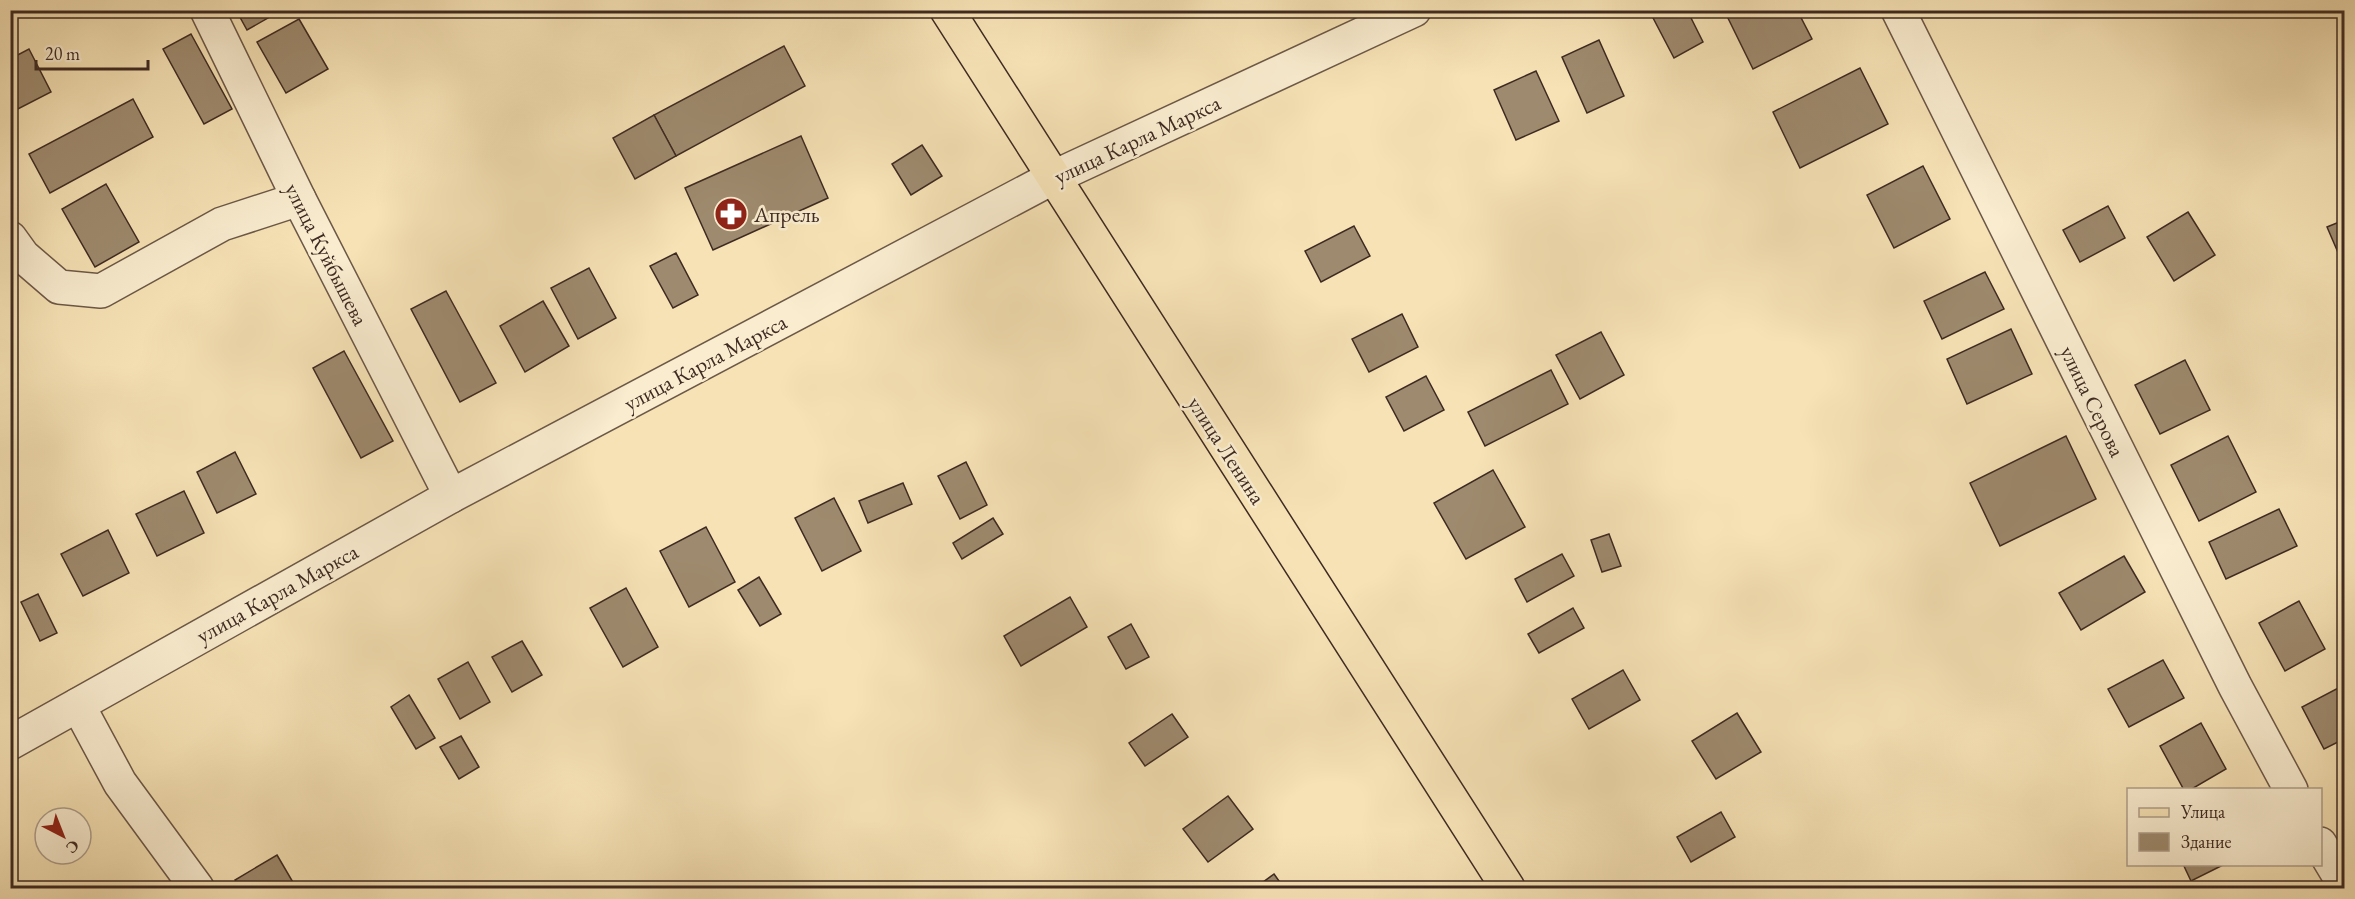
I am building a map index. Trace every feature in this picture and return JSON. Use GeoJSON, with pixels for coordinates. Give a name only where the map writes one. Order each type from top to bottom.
{"type":"FeatureCollection","features":[{"type":"Feature","properties":{"kind":"main road","name":"улица Ленина"},"geometry":{"type":"LineString","coordinates":[[947,10],[1052,178],[1508,888]]}},
{"type":"Feature","properties":{"kind":"street","name":"улица Куйбышева"},"geometry":{"type":"LineString","coordinates":[[207,10],[299,199],[451,496]]}},
{"type":"Feature","properties":{"kind":"street","name":"улица Карла Маркса"},"geometry":{"type":"LineString","coordinates":[[10,743],[451,496],[1052,178],[1414,10]]}},
{"type":"Feature","properties":{"kind":"street","name":"улица Серова"},"geometry":{"type":"LineString","coordinates":[[1898,10],[2235,686],[2290,788]]}},
{"type":"Feature","properties":{"kind":"street"},"geometry":{"type":"LineString","coordinates":[[10,237],[23,256],[59,287],[101,291],[222,224],[299,199]]}},
{"type":"Feature","properties":{"kind":"street"},"geometry":{"type":"LineString","coordinates":[[78,705],[120,783],[197,888]]}},
{"type":"Feature","properties":{"kind":"street"},"geometry":{"type":"LineString","coordinates":[[2322,847],[2344,884]]}},
{"type":"Feature","properties":{"kind":"building"},"geometry":{"type":"Polygon","coordinates":[[[236,10],[282,10],[247,30],[236,10]]]}},
{"type":"Feature","properties":{"kind":"building"},"geometry":{"type":"Polygon","coordinates":[[[1657,10],[1687,10],[1703,42],[1674,58],[1651,14],[1657,10]]]}},
{"type":"Feature","properties":{"kind":"building"},"geometry":{"type":"Polygon","coordinates":[[[1724,10],[1797,10],[1812,39],[1753,69],[1724,10]]]}},
{"type":"Feature","properties":{"kind":"building"},"geometry":{"type":"Polygon","coordinates":[[[299,19],[328,69],[286,93],[257,42],[299,19]]]}},
{"type":"Feature","properties":{"kind":"building"},"geometry":{"type":"Polygon","coordinates":[[[191,34],[232,109],[204,124],[163,49],[191,34]]]}},
{"type":"Feature","properties":{"kind":"building"},"geometry":{"type":"Polygon","coordinates":[[[1599,40],[1624,96],[1587,113],[1562,57],[1599,40]]]}},
{"type":"Feature","properties":{"kind":"building"},"geometry":{"type":"Polygon","coordinates":[[[784,46],[805,86],[676,156],[654,115],[784,46]]]}},
{"type":"Feature","properties":{"kind":"building"},"geometry":{"type":"Polygon","coordinates":[[[29,49],[51,92],[10,113],[10,59],[29,49]]]}},
{"type":"Feature","properties":{"kind":"building"},"geometry":{"type":"Polygon","coordinates":[[[1860,68],[1888,124],[1800,168],[1773,112],[1860,68]]]}},
{"type":"Feature","properties":{"kind":"building"},"geometry":{"type":"Polygon","coordinates":[[[1536,71],[1559,121],[1516,140],[1494,90],[1536,71]]]}},
{"type":"Feature","properties":{"kind":"building"},"geometry":{"type":"Polygon","coordinates":[[[133,99],[153,137],[50,193],[29,154],[133,99]]]}},
{"type":"Feature","properties":{"kind":"building"},"geometry":{"type":"Polygon","coordinates":[[[654,115],[676,156],[635,179],[613,138],[654,115]]]}},
{"type":"Feature","properties":{"kind":"building"},"geometry":{"type":"Polygon","coordinates":[[[801,136],[828,198],[713,250],[685,188],[801,136]]]}},
{"type":"Feature","properties":{"kind":"building"},"geometry":{"type":"Polygon","coordinates":[[[922,145],[942,176],[911,195],[892,164],[922,145]]]}},
{"type":"Feature","properties":{"kind":"building"},"geometry":{"type":"Polygon","coordinates":[[[1923,166],[1950,219],[1894,248],[1867,195],[1923,166]]]}},
{"type":"Feature","properties":{"kind":"building"},"geometry":{"type":"Polygon","coordinates":[[[106,184],[139,242],[95,267],[62,209],[106,184]]]}},
{"type":"Feature","properties":{"kind":"building"},"geometry":{"type":"Polygon","coordinates":[[[2108,206],[2125,238],[2080,262],[2063,230],[2108,206]]]}},
{"type":"Feature","properties":{"kind":"building"},"geometry":{"type":"Polygon","coordinates":[[[2188,212],[2215,255],[2174,281],[2147,237],[2188,212]]]}},
{"type":"Feature","properties":{"kind":"building"},"geometry":{"type":"Polygon","coordinates":[[[2344,220],[2344,263],[2343,264],[2327,227],[2344,220]]]}},
{"type":"Feature","properties":{"kind":"building"},"geometry":{"type":"Polygon","coordinates":[[[1354,226],[1370,256],[1321,282],[1305,251],[1354,226]]]}},
{"type":"Feature","properties":{"kind":"building"},"geometry":{"type":"Polygon","coordinates":[[[676,253],[698,295],[673,308],[650,266],[676,253]]]}},
{"type":"Feature","properties":{"kind":"building"},"geometry":{"type":"Polygon","coordinates":[[[589,268],[616,318],[578,339],[551,288],[589,268]]]}},
{"type":"Feature","properties":{"kind":"building"},"geometry":{"type":"Polygon","coordinates":[[[1985,272],[2004,309],[1942,339],[1924,301],[1985,272]]]}},
{"type":"Feature","properties":{"kind":"building"},"geometry":{"type":"Polygon","coordinates":[[[446,291],[496,383],[460,402],[411,309],[446,291]]]}},
{"type":"Feature","properties":{"kind":"building"},"geometry":{"type":"Polygon","coordinates":[[[543,301],[569,346],[525,372],[500,326],[543,301]]]}},
{"type":"Feature","properties":{"kind":"building"},"geometry":{"type":"Polygon","coordinates":[[[1402,314],[1418,347],[1369,372],[1352,339],[1402,314]]]}},
{"type":"Feature","properties":{"kind":"building"},"geometry":{"type":"Polygon","coordinates":[[[2011,329],[2032,374],[1967,404],[1947,359],[2011,329]]]}},
{"type":"Feature","properties":{"kind":"building"},"geometry":{"type":"Polygon","coordinates":[[[1601,332],[1624,375],[1580,399],[1556,355],[1601,332]]]}},
{"type":"Feature","properties":{"kind":"building"},"geometry":{"type":"Polygon","coordinates":[[[344,351],[393,441],[361,458],[313,368],[344,351]]]}},
{"type":"Feature","properties":{"kind":"building"},"geometry":{"type":"Polygon","coordinates":[[[2185,360],[2210,410],[2160,434],[2135,385],[2185,360]]]}},
{"type":"Feature","properties":{"kind":"building"},"geometry":{"type":"Polygon","coordinates":[[[1551,370],[1568,404],[1485,446],[1468,412],[1551,370]]]}},
{"type":"Feature","properties":{"kind":"building"},"geometry":{"type":"Polygon","coordinates":[[[1426,376],[1444,410],[1404,431],[1386,397],[1426,376]]]}},
{"type":"Feature","properties":{"kind":"building"},"geometry":{"type":"Polygon","coordinates":[[[2066,436],[2096,499],[2000,546],[1970,483],[2066,436]]]}},
{"type":"Feature","properties":{"kind":"building"},"geometry":{"type":"Polygon","coordinates":[[[2228,436],[2256,492],[2199,521],[2171,465],[2228,436]]]}},
{"type":"Feature","properties":{"kind":"building"},"geometry":{"type":"Polygon","coordinates":[[[235,452],[256,494],[217,513],[197,472],[235,452]]]}},
{"type":"Feature","properties":{"kind":"building"},"geometry":{"type":"Polygon","coordinates":[[[966,462],[987,505],[960,519],[938,476],[966,462]]]}},
{"type":"Feature","properties":{"kind":"building"},"geometry":{"type":"Polygon","coordinates":[[[1493,470],[1525,527],[1466,559],[1434,503],[1493,470]]]}},
{"type":"Feature","properties":{"kind":"building"},"geometry":{"type":"Polygon","coordinates":[[[903,483],[912,504],[868,523],[859,501],[903,483]]]}},
{"type":"Feature","properties":{"kind":"building"},"geometry":{"type":"Polygon","coordinates":[[[184,491],[204,533],[157,556],[136,514],[184,491]]]}},
{"type":"Feature","properties":{"kind":"building"},"geometry":{"type":"Polygon","coordinates":[[[834,498],[861,551],[822,571],[795,518],[834,498]]]}},
{"type":"Feature","properties":{"kind":"building"},"geometry":{"type":"Polygon","coordinates":[[[2279,509],[2297,546],[2226,579],[2209,542],[2279,509]]]}},
{"type":"Feature","properties":{"kind":"building"},"geometry":{"type":"Polygon","coordinates":[[[993,518],[1003,534],[962,559],[953,543],[993,518]]]}},
{"type":"Feature","properties":{"kind":"building"},"geometry":{"type":"Polygon","coordinates":[[[706,527],[735,582],[689,607],[660,551],[706,527]]]}},
{"type":"Feature","properties":{"kind":"building"},"geometry":{"type":"Polygon","coordinates":[[[108,530],[129,573],[83,596],[61,554],[108,530]]]}},
{"type":"Feature","properties":{"kind":"building"},"geometry":{"type":"Polygon","coordinates":[[[1609,534],[1621,566],[1602,572],[1591,540],[1609,534]]]}},
{"type":"Feature","properties":{"kind":"building"},"geometry":{"type":"Polygon","coordinates":[[[1562,554],[1574,576],[1527,602],[1515,579],[1562,554]]]}},
{"type":"Feature","properties":{"kind":"building"},"geometry":{"type":"Polygon","coordinates":[[[2124,556],[2145,592],[2081,630],[2059,593],[2124,556]]]}},
{"type":"Feature","properties":{"kind":"building"},"geometry":{"type":"Polygon","coordinates":[[[759,577],[781,614],[760,626],[738,590],[759,577]]]}},
{"type":"Feature","properties":{"kind":"building"},"geometry":{"type":"Polygon","coordinates":[[[626,588],[658,647],[623,667],[590,608],[626,588]]]}},
{"type":"Feature","properties":{"kind":"building"},"geometry":{"type":"Polygon","coordinates":[[[38,594],[57,633],[40,641],[21,602],[38,594]]]}},
{"type":"Feature","properties":{"kind":"building"},"geometry":{"type":"Polygon","coordinates":[[[1070,597],[1087,627],[1021,666],[1004,636],[1070,597]]]}},
{"type":"Feature","properties":{"kind":"building"},"geometry":{"type":"Polygon","coordinates":[[[2299,601],[2325,649],[2285,671],[2259,623],[2299,601]]]}},
{"type":"Feature","properties":{"kind":"building"},"geometry":{"type":"Polygon","coordinates":[[[1573,608],[1584,628],[1539,653],[1528,634],[1573,608]]]}},
{"type":"Feature","properties":{"kind":"building"},"geometry":{"type":"Polygon","coordinates":[[[1131,624],[1149,657],[1126,669],[1108,637],[1131,624]]]}},
{"type":"Feature","properties":{"kind":"building"},"geometry":{"type":"Polygon","coordinates":[[[522,641],[542,675],[512,692],[492,657],[522,641]]]}},
{"type":"Feature","properties":{"kind":"building"},"geometry":{"type":"Polygon","coordinates":[[[2163,660],[2184,698],[2129,727],[2108,689],[2163,660]]]}},
{"type":"Feature","properties":{"kind":"building"},"geometry":{"type":"Polygon","coordinates":[[[468,662],[490,702],[460,719],[438,679],[468,662]]]}},
{"type":"Feature","properties":{"kind":"building"},"geometry":{"type":"Polygon","coordinates":[[[1623,670],[1640,700],[1589,729],[1572,699],[1623,670]]]}},
{"type":"Feature","properties":{"kind":"building"},"geometry":{"type":"Polygon","coordinates":[[[2344,685],[2344,739],[2324,749],[2302,707],[2344,685]]]}},
{"type":"Feature","properties":{"kind":"building"},"geometry":{"type":"Polygon","coordinates":[[[409,695],[435,738],[416,749],[391,707],[409,695]]]}},
{"type":"Feature","properties":{"kind":"building"},"geometry":{"type":"Polygon","coordinates":[[[1737,713],[1761,752],[1716,779],[1692,741],[1737,713]]]}},
{"type":"Feature","properties":{"kind":"building"},"geometry":{"type":"Polygon","coordinates":[[[1172,714],[1188,737],[1145,766],[1129,743],[1172,714]]]}},
{"type":"Feature","properties":{"kind":"building"},"geometry":{"type":"Polygon","coordinates":[[[2201,723],[2226,769],[2193,788],[2183,788],[2160,746],[2201,723]]]}},
{"type":"Feature","properties":{"kind":"building"},"geometry":{"type":"Polygon","coordinates":[[[461,736],[479,767],[459,779],[440,747],[461,736]]]}},
{"type":"Feature","properties":{"kind":"building"},"geometry":{"type":"Polygon","coordinates":[[[1228,796],[1253,829],[1208,862],[1183,829],[1228,796]]]}},
{"type":"Feature","properties":{"kind":"building"},"geometry":{"type":"Polygon","coordinates":[[[1721,812],[1735,837],[1691,862],[1677,837],[1721,812]]]}},
{"type":"Feature","properties":{"kind":"building"},"geometry":{"type":"Polygon","coordinates":[[[277,855],[294,884],[287,888],[240,888],[235,880],[277,855]]]}},
{"type":"Feature","properties":{"kind":"building"},"geometry":{"type":"Polygon","coordinates":[[[2184,866],[2221,866],[2191,881],[2184,866]]]}},
{"type":"Feature","properties":{"kind":"building"},"geometry":{"type":"Polygon","coordinates":[[[1274,874],[1284,888],[1255,888],[1274,874]]]}},
{"type":"Feature","properties":{"kind":"place","name":"Апрель"},"geometry":{"type":"Point","coordinates":[731,214]}}]}
